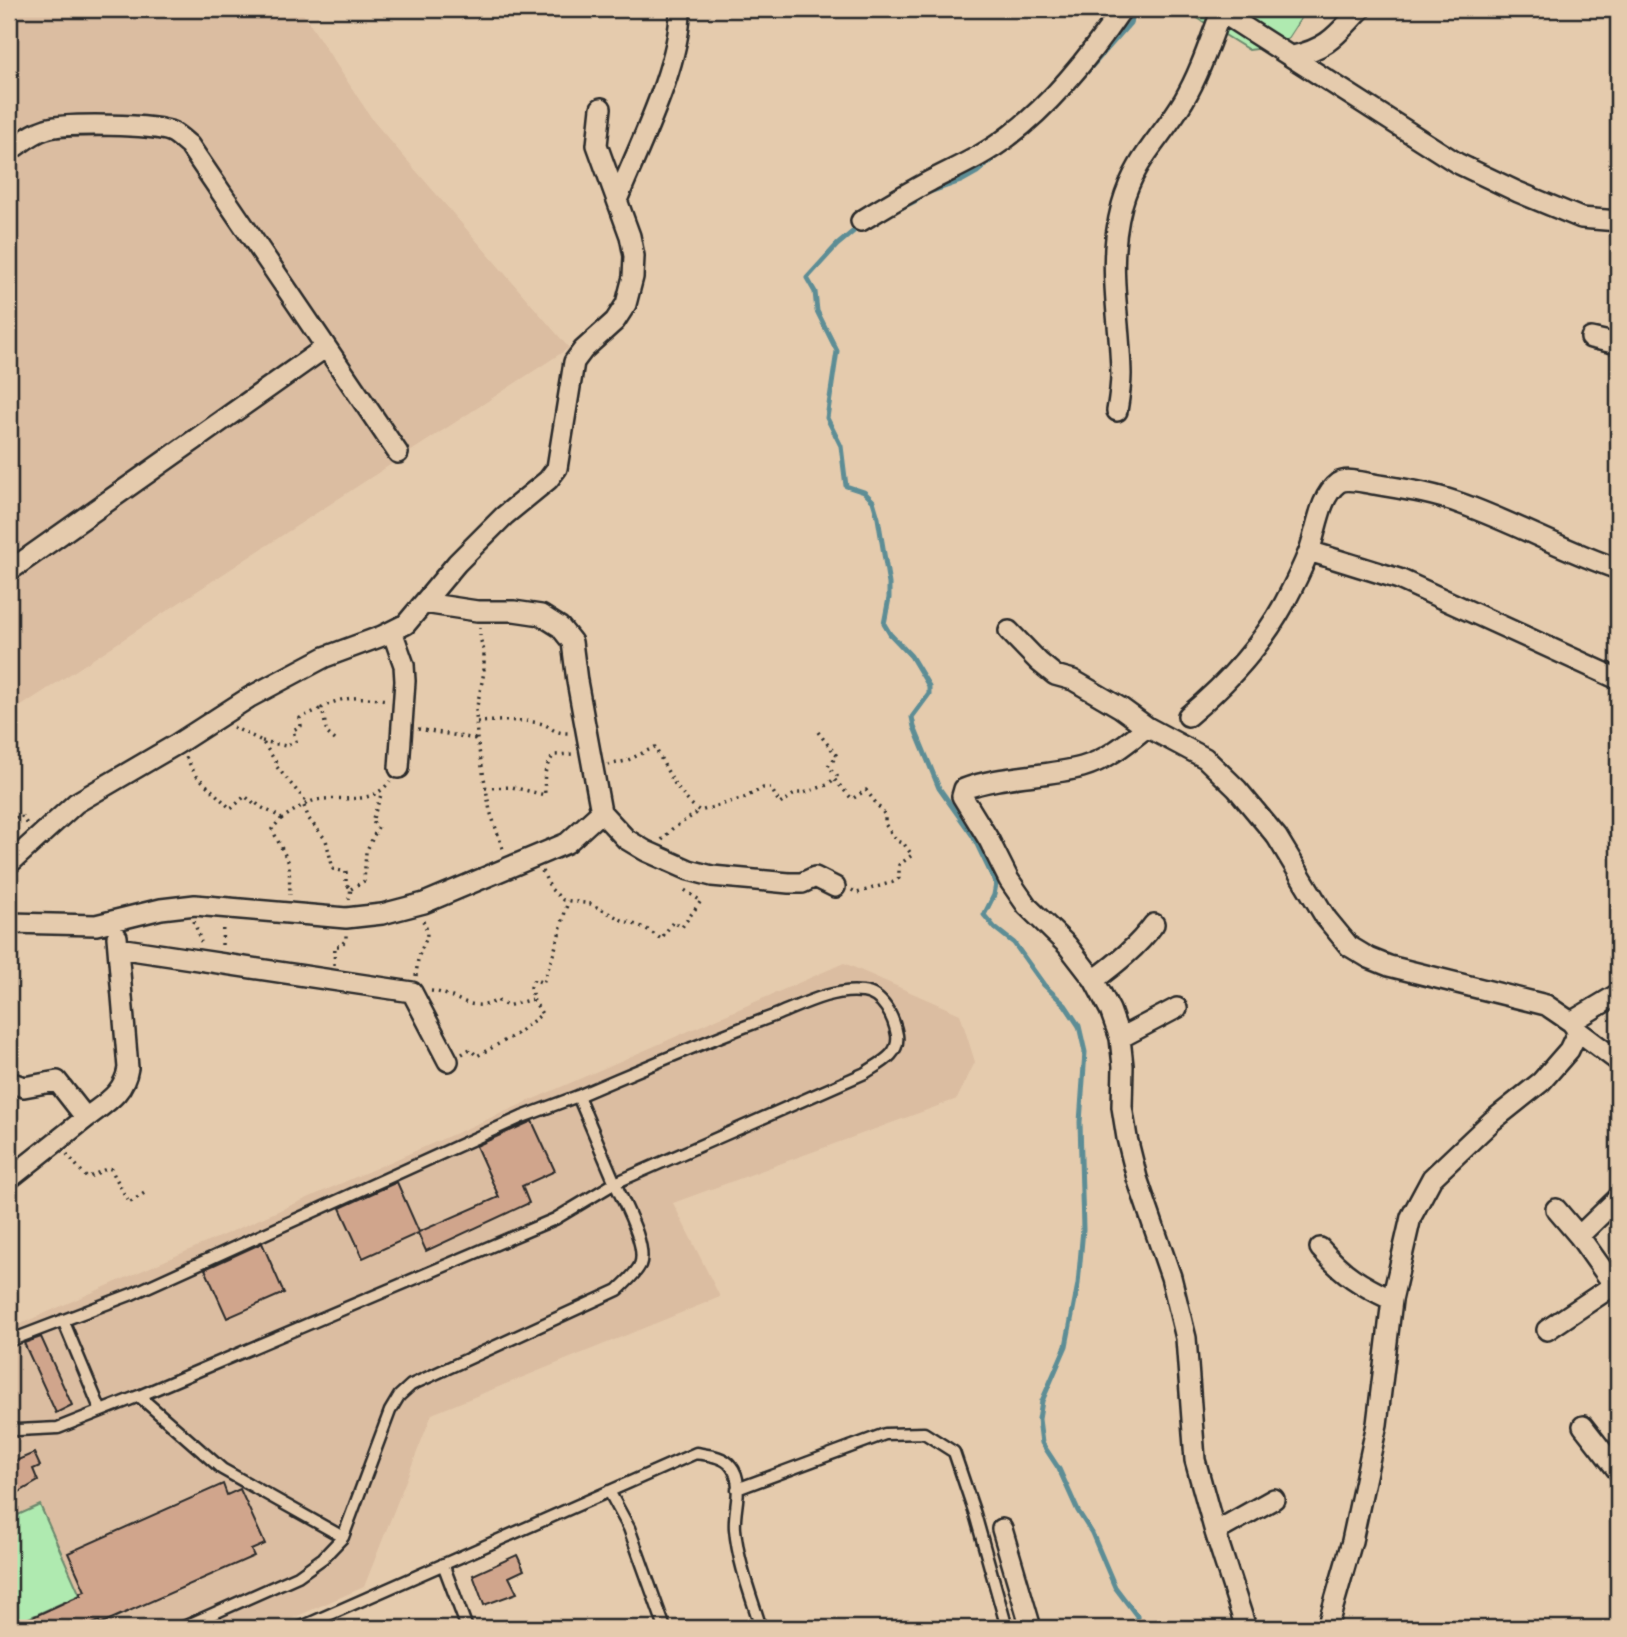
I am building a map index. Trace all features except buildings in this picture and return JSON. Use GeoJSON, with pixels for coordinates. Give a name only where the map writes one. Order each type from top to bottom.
{"type":"FeatureCollection","features":[{"type":"Feature","properties":{"kind":"street"},"geometry":{"type":"LineString","coordinates":[[617,200],[677,44],[680,9]]}},
{"type":"Feature","properties":{"kind":"street"},"geometry":{"type":"LineString","coordinates":[[861,221],[1009,136],[1075,70],[1122,9]]}},
{"type":"Feature","properties":{"kind":"street"},"geometry":{"type":"LineString","coordinates":[[1293,56],[1313,52],[1328,43],[1361,9]]}},
{"type":"Feature","properties":{"kind":"street"},"geometry":{"type":"LineString","coordinates":[[1117,411],[1121,376],[1113,275],[1122,206],[1131,177],[1150,145],[1184,101],[1198,72],[1220,10],[1457,163],[1581,218],[1618,221]]}},
{"type":"Feature","properties":{"kind":"street"},"geometry":{"type":"LineString","coordinates":[[9,864],[76,803],[177,744],[250,697],[325,657],[406,624],[457,563],[504,516],[548,480],[557,468],[574,362],[583,350],[615,321],[626,304],[633,277],[634,256],[630,236],[597,145],[601,108]]}},
{"type":"Feature","properties":{"kind":"street"},"geometry":{"type":"LineString","coordinates":[[9,152],[39,132],[65,126],[152,127],[172,132],[189,145],[398,453]]}},
{"type":"Feature","properties":{"kind":"street"},"geometry":{"type":"LineString","coordinates":[[1591,338],[1618,344]]}},
{"type":"Feature","properties":{"kind":"street"},"geometry":{"type":"LineString","coordinates":[[9,571],[326,347]]}},
{"type":"Feature","properties":{"kind":"street"},"geometry":{"type":"LineString","coordinates":[[1188,716],[1209,699],[1251,655],[1284,605],[1308,551],[1326,498],[1339,482],[1427,493],[1462,504],[1583,557],[1618,569]]}},
{"type":"Feature","properties":{"kind":"street"},"geometry":{"type":"LineString","coordinates":[[1308,551],[1399,579],[1618,679]]}},
{"type":"Feature","properties":{"kind":"street"},"geometry":{"type":"LineString","coordinates":[[424,603],[477,611],[514,611],[541,615],[561,627],[572,642],[601,812],[625,839],[690,870],[712,876],[789,883],[802,883],[815,877],[835,887]]}},
{"type":"Feature","properties":{"kind":"street"},"geometry":{"type":"LineString","coordinates":[[392,631],[404,665],[405,681],[400,768]]}},
{"type":"Feature","properties":{"kind":"street"},"geometry":{"type":"LineString","coordinates":[[1009,631],[1055,675],[1073,680],[1147,727],[1205,758],[1237,789],[1277,837],[1326,918],[1349,946],[1390,966],[1546,1005],[1618,1060]]}},
{"type":"Feature","properties":{"kind":"street"},"geometry":{"type":"LineString","coordinates":[[1147,727],[1103,759],[1082,767],[981,783],[962,791],[962,796],[1021,897],[1067,945],[1094,980],[1110,1010],[1120,1038],[1124,1066],[1122,1107],[1127,1138],[1137,1178],[1171,1277],[1186,1338],[1195,1460],[1246,1628]]}},
{"type":"Feature","properties":{"kind":"street"},"geometry":{"type":"LineString","coordinates":[[9,923],[96,925],[161,909],[195,905],[346,918],[382,914],[424,903],[567,843],[601,812]]}},
{"type":"Feature","properties":{"kind":"street"},"geometry":{"type":"LineString","coordinates":[[9,1179],[113,1098],[126,1078],[128,1068],[116,921]]}},
{"type":"Feature","properties":{"kind":"street"},"geometry":{"type":"LineString","coordinates":[[1094,980],[1139,944],[1154,923]]}},
{"type":"Feature","properties":{"kind":"street"},"geometry":{"type":"LineString","coordinates":[[118,948],[412,992],[448,1061]]}},
{"type":"Feature","properties":{"kind":"street"},"geometry":{"type":"LineString","coordinates":[[1327,1628],[1352,1541],[1377,1424],[1392,1300],[1411,1217],[1433,1178],[1492,1121],[1541,1082],[1569,1050],[1574,1026],[1618,995]]}},
{"type":"Feature","properties":{"kind":"street"},"geometry":{"type":"LineString","coordinates":[[1120,1038],[1177,1008]]}},
{"type":"Feature","properties":{"kind":"street"},"geometry":{"type":"LineString","coordinates":[[9,1082],[24,1087],[57,1081],[86,1118]]}},
{"type":"Feature","properties":{"kind":"street"},"geometry":{"type":"LineString","coordinates":[[1578,1236],[1618,1198]]}},
{"type":"Feature","properties":{"kind":"street"},"geometry":{"type":"LineString","coordinates":[[1547,1330],[1616,1288],[1556,1209]]}},
{"type":"Feature","properties":{"kind":"street"},"geometry":{"type":"LineString","coordinates":[[1320,1248],[1338,1268],[1358,1284],[1392,1300]]}},
{"type":"Feature","properties":{"kind":"street"},"geometry":{"type":"LineString","coordinates":[[1583,1426],[1618,1471]]}},
{"type":"Feature","properties":{"kind":"street"},"geometry":{"type":"LineString","coordinates":[[1215,1532],[1274,1499]]}},
{"type":"Feature","properties":{"kind":"street"},"geometry":{"type":"LineString","coordinates":[[1002,1529],[1031,1628]]}},
{"type":"Feature","properties":{"kind":"lane"},"geometry":{"type":"LineString","coordinates":[[9,1341],[132,1294],[522,1117],[827,995],[864,992],[875,996],[886,1006],[896,1028],[898,1043],[892,1055],[866,1073],[615,1183],[555,1219],[58,1428],[18,1430],[9,1427]]}},
{"type":"Feature","properties":{"kind":"lane"},"geometry":{"type":"LineString","coordinates":[[181,1628],[298,1576],[323,1558],[343,1537],[390,1410],[399,1396],[411,1385],[618,1290],[635,1273],[641,1262],[641,1244],[578,1096]]}},
{"type":"Feature","properties":{"kind":"lane"},"geometry":{"type":"LineString","coordinates":[[63,1320],[101,1411]]}},
{"type":"Feature","properties":{"kind":"lane"},"geometry":{"type":"LineString","coordinates":[[139,1396],[222,1469],[343,1537]]}},
{"type":"Feature","properties":{"kind":"lane"},"geometry":{"type":"LineString","coordinates":[[737,1489],[885,1434],[923,1433],[954,1452],[975,1514],[1007,1628]]}},
{"type":"Feature","properties":{"kind":"lane"},"geometry":{"type":"LineString","coordinates":[[299,1628],[696,1453],[729,1463],[735,1472],[737,1489],[734,1528],[761,1628]]}},
{"type":"Feature","properties":{"kind":"lane"},"geometry":{"type":"LineString","coordinates":[[609,1491],[629,1528],[665,1628]]}},
{"type":"Feature","properties":{"kind":"lane"},"geometry":{"type":"LineString","coordinates":[[443,1564],[467,1628]]}},
{"type":"Feature","properties":{"kind":"path"},"geometry":{"type":"LineString","coordinates":[[477,611],[484,650],[484,672],[476,711],[477,739],[485,788],[508,868]]}},
{"type":"Feature","properties":{"kind":"path"},"geometry":{"type":"LineString","coordinates":[[224,714],[235,729],[262,741],[286,746],[296,741],[293,730],[301,726],[300,718],[336,700],[349,697],[403,702]]}},
{"type":"Feature","properties":{"kind":"path"},"geometry":{"type":"LineString","coordinates":[[322,708],[327,733],[335,740]]}},
{"type":"Feature","properties":{"kind":"path"},"geometry":{"type":"LineString","coordinates":[[477,722],[506,722],[512,719],[544,723],[558,733],[587,729]]}},
{"type":"Feature","properties":{"kind":"path"},"geometry":{"type":"LineString","coordinates":[[402,727],[477,739]]}},
{"type":"Feature","properties":{"kind":"path"},"geometry":{"type":"LineString","coordinates":[[646,851],[672,829],[700,811],[744,798],[763,788],[771,788],[780,804],[796,793],[827,785],[837,776],[828,766],[837,756],[818,732]]}},
{"type":"Feature","properties":{"kind":"path"},"geometry":{"type":"LineString","coordinates":[[262,741],[276,766],[306,805],[309,819],[326,840],[333,869],[346,872],[346,884],[351,890]]}},
{"type":"Feature","properties":{"kind":"path"},"geometry":{"type":"LineString","coordinates":[[177,744],[195,774],[231,809],[245,796],[263,810],[273,811],[281,819]]}},
{"type":"Feature","properties":{"kind":"path"},"geometry":{"type":"LineString","coordinates":[[485,788],[512,787],[545,794],[544,772],[554,755],[626,761],[655,747],[680,792],[689,804],[700,811]]}},
{"type":"Feature","properties":{"kind":"path"},"geometry":{"type":"LineString","coordinates":[[333,981],[335,946],[340,946],[346,940],[346,918],[351,890],[364,881],[366,852],[378,827],[372,821],[382,792],[400,768]]}},
{"type":"Feature","properties":{"kind":"path"},"geometry":{"type":"LineString","coordinates":[[834,779],[852,799],[866,790],[885,815],[885,824],[897,841],[904,844],[912,855],[899,865],[899,878],[893,882],[857,893],[843,885],[835,887]]}},
{"type":"Feature","properties":{"kind":"path"},"geometry":{"type":"LineString","coordinates":[[289,912],[289,863],[272,829],[281,819],[314,800],[356,799],[382,792]]}},
{"type":"Feature","properties":{"kind":"path"},"geometry":{"type":"LineString","coordinates":[[9,808],[14,819],[21,815],[37,837]]}},
{"type":"Feature","properties":{"kind":"path"},"geometry":{"type":"LineString","coordinates":[[537,856],[551,889],[563,900],[591,904],[645,928],[661,939],[673,922],[682,927],[701,901],[682,889],[690,870]]}},
{"type":"Feature","properties":{"kind":"path"},"geometry":{"type":"LineString","coordinates":[[448,1061],[470,1049],[477,1056],[515,1035],[542,1014],[533,999],[531,987],[534,979],[543,983],[568,901]]}},
{"type":"Feature","properties":{"kind":"path"},"geometry":{"type":"LineString","coordinates":[[424,903],[421,917],[428,930],[427,941],[420,954],[412,992],[439,992],[466,1004],[489,1005],[498,1000],[507,1006],[533,999]]}},
{"type":"Feature","properties":{"kind":"path"},"geometry":{"type":"LineString","coordinates":[[195,905],[193,920],[201,939],[199,960]]}},
{"type":"Feature","properties":{"kind":"path"},"geometry":{"type":"LineString","coordinates":[[220,965],[225,907]]}},
{"type":"Feature","properties":{"kind":"path"},"geometry":{"type":"LineString","coordinates":[[57,1141],[87,1178],[111,1169],[129,1203],[146,1192]]}},
{"type":"Feature","properties":{"kind":"shaded area"},"geometry":{"type":"Polygon","coordinates":[[[9,9],[300,9],[374,122],[569,348],[9,714],[9,9]]]}},
{"type":"Feature","properties":{"kind":"shaded area"},"geometry":{"type":"Polygon","coordinates":[[[844,963],[960,1014],[975,1062],[957,1099],[673,1203],[720,1297],[432,1414],[364,1587],[270,1628],[9,1628],[9,1329],[844,963]]]}},
{"type":"Feature","properties":{"kind":"green space"},"geometry":{"type":"Polygon","coordinates":[[[1183,9],[1307,9],[1283,46],[1249,50],[1183,9]]]}},
{"type":"Feature","properties":{"kind":"green space"},"geometry":{"type":"Polygon","coordinates":[[[40,1505],[80,1595],[9,1627],[9,1519],[40,1505]]]}},
{"type":"Feature","properties":{"kind":"waterway"},"geometry":{"type":"LineString","coordinates":[[1078,82],[1130,23],[1135,9]]}},
{"type":"Feature","properties":{"kind":"waterway"},"geometry":{"type":"LineString","coordinates":[[883,217],[924,194],[961,181],[996,156]]}},
{"type":"Feature","properties":{"kind":"waterway"},"geometry":{"type":"LineString","coordinates":[[861,225],[837,245],[807,278],[815,292],[817,311],[837,351],[827,418],[841,446],[846,486],[864,492],[873,501],[878,518],[889,584],[884,624],[911,656],[929,686],[929,694],[912,717],[914,727],[939,788],[973,836],[996,884],[994,895],[984,915],[1014,943],[1044,985],[1065,1005],[1079,1026],[1085,1052],[1080,1122],[1083,1229],[1078,1284],[1066,1346],[1042,1401],[1039,1419],[1042,1443],[1059,1469],[1078,1511],[1092,1533],[1115,1587],[1137,1616],[1138,1628]]}}]}
